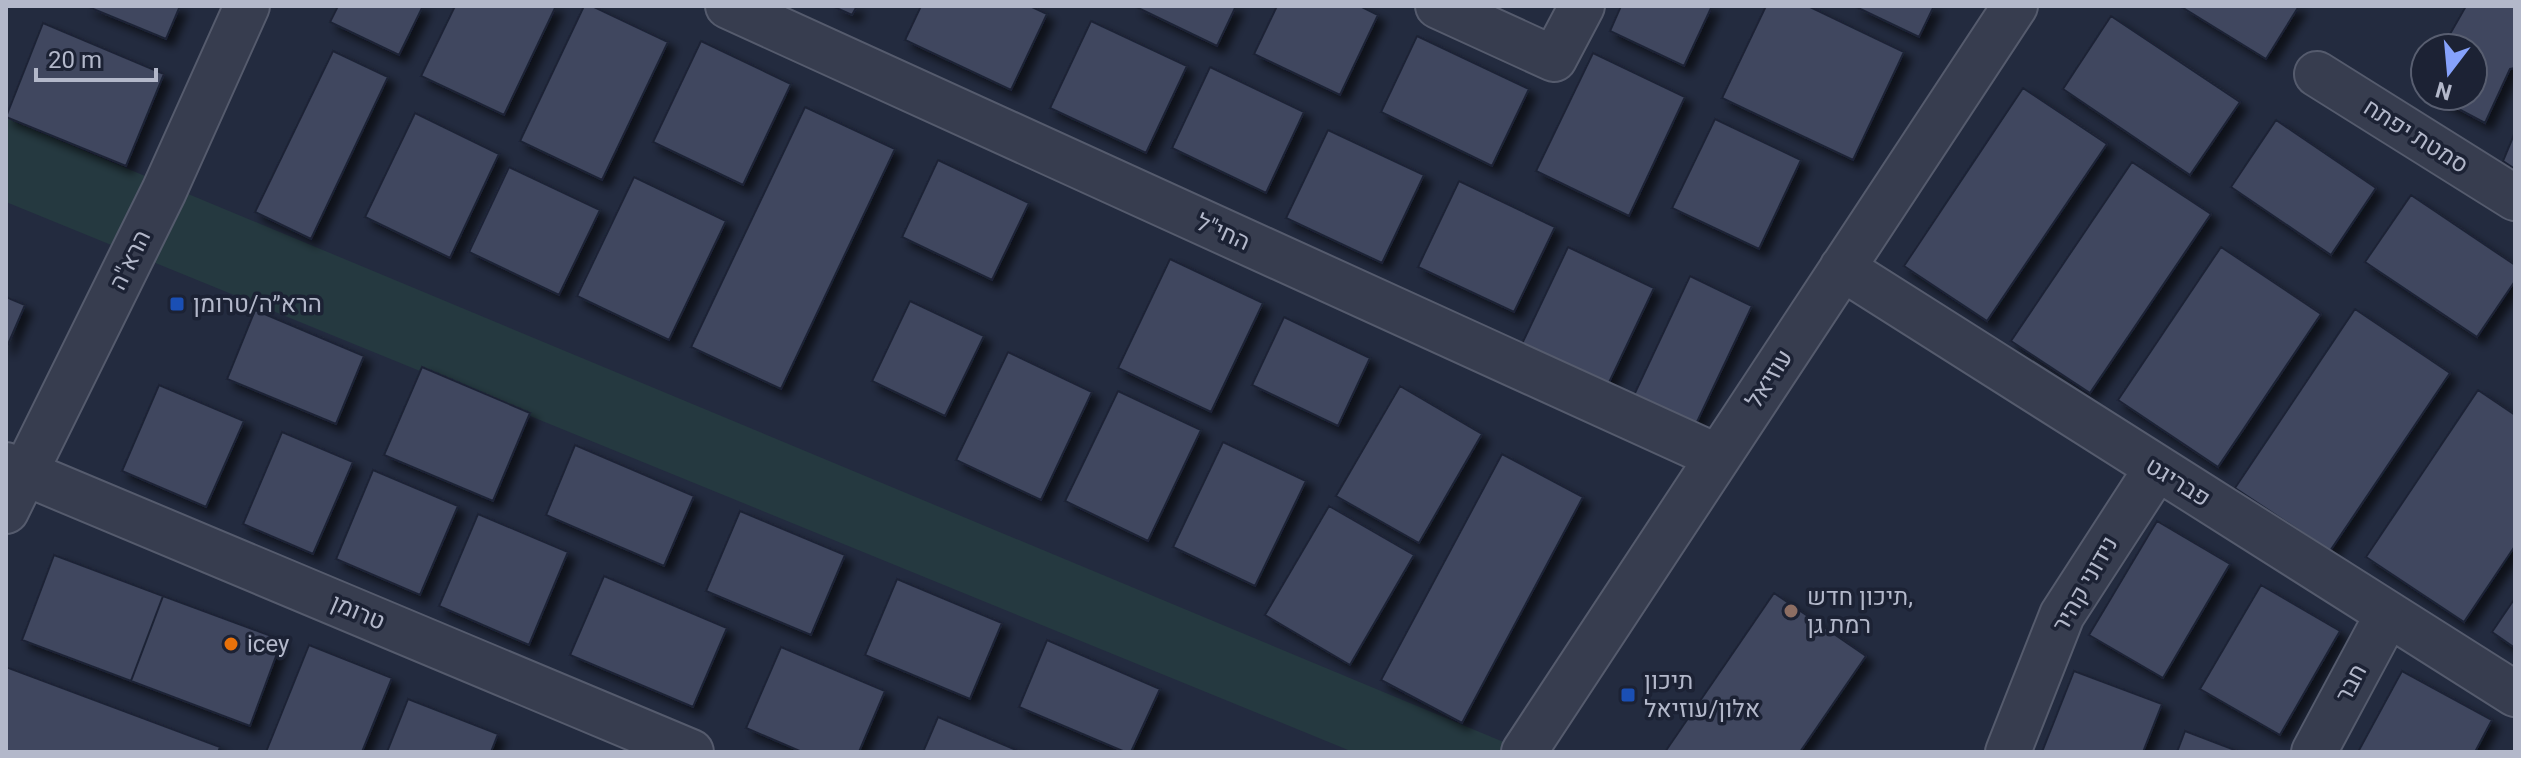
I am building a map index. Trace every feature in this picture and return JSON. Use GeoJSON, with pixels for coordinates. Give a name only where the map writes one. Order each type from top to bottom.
{"type":"FeatureCollection","features":[{"type":"Feature","properties":{"kind":"street","name":"הרא\"ה"},"geometry":{"type":"LineString","coordinates":[[12,483],[164,191],[247,6]]}},
{"type":"Feature","properties":{"kind":"street","name":"החי\"ל"},"geometry":{"type":"LineString","coordinates":[[728,6],[1718,457]]}},
{"type":"Feature","properties":{"kind":"street"},"geometry":{"type":"LineString","coordinates":[[1438,6],[1554,59],[1582,6]]}},
{"type":"Feature","properties":{"kind":"street","name":"עוזיאל"},"geometry":{"type":"LineString","coordinates":[[1524,752],[2015,6]]}},
{"type":"Feature","properties":{"kind":"street","name":"סמטת יפתח"},"geometry":{"type":"LineString","coordinates":[[2317,74],[2515,198]]}},
{"type":"Feature","properties":{"kind":"street","name":"פבריגט"},"geometry":{"type":"LineString","coordinates":[[1842,268],[2515,694]]}},
{"type":"Feature","properties":{"kind":"street","name":"נידוני קהיר"},"geometry":{"type":"LineString","coordinates":[[2008,752],[2062,615],[2157,468]]}},
{"type":"Feature","properties":{"kind":"street","name":"טרומן"},"geometry":{"type":"LineString","coordinates":[[12,483],[691,752]]}},
{"type":"Feature","properties":{"kind":"street","name":"חבר"},"geometry":{"type":"LineString","coordinates":[[2314,752],[2388,614]]}},
{"type":"Feature","properties":{"kind":"shaded area"},"geometry":{"type":"Polygon","coordinates":[[[6,118],[1506,743],[1502,752],[1353,752],[6,202],[6,118]]]}},
{"type":"Feature","properties":{"kind":"building"},"geometry":{"type":"Polygon","coordinates":[[[86,6],[180,6],[166,39],[86,6]]]}},
{"type":"Feature","properties":{"kind":"building"},"geometry":{"type":"Polygon","coordinates":[[[338,6],[423,6],[399,55],[330,22],[338,6]]]}},
{"type":"Feature","properties":{"kind":"building"},"geometry":{"type":"Polygon","coordinates":[[[455,6],[556,6],[504,115],[421,76],[455,6]]]}},
{"type":"Feature","properties":{"kind":"building"},"geometry":{"type":"Polygon","coordinates":[[[584,6],[592,6],[668,42],[602,180],[520,141],[584,6]]]}},
{"type":"Feature","properties":{"kind":"building"},"geometry":{"type":"Polygon","coordinates":[[[832,6],[857,6],[852,15],[832,6]]]}},
{"type":"Feature","properties":{"kind":"building"},"geometry":{"type":"Polygon","coordinates":[[[921,6],[1030,6],[1047,14],[1011,90],[905,40],[921,6]]]}},
{"type":"Feature","properties":{"kind":"building"},"geometry":{"type":"Polygon","coordinates":[[[1134,6],[1236,6],[1217,46],[1134,6]]]}},
{"type":"Feature","properties":{"kind":"building"},"geometry":{"type":"Polygon","coordinates":[[[1277,6],[1360,6],[1378,15],[1340,95],[1254,54],[1277,6]]]}},
{"type":"Feature","properties":{"kind":"building"},"geometry":{"type":"Polygon","coordinates":[[[1621,6],[1712,6],[1684,66],[1610,31],[1621,6]]]}},
{"type":"Feature","properties":{"kind":"building"},"geometry":{"type":"Polygon","coordinates":[[[1766,6],[1808,6],[1904,52],[1853,160],[1722,98],[1766,6]]]}},
{"type":"Feature","properties":{"kind":"building"},"geometry":{"type":"Polygon","coordinates":[[[1854,6],[1934,6],[1919,37],[1854,6]]]}},
{"type":"Feature","properties":{"kind":"building"},"geometry":{"type":"Polygon","coordinates":[[[2180,6],[2299,6],[2266,59],[2180,6]]]}},
{"type":"Feature","properties":{"kind":"building"},"geometry":{"type":"Polygon","coordinates":[[[2466,6],[2515,6],[2515,68],[2510,69],[2485,123],[2464,112],[2489,112],[2489,32],[2451,32],[2466,6]]]}},
{"type":"Feature","properties":{"kind":"building"},"geometry":{"type":"Polygon","coordinates":[[[2111,16],[2240,102],[2190,175],[2063,89],[2111,16]]]}},
{"type":"Feature","properties":{"kind":"building"},"geometry":{"type":"Polygon","coordinates":[[[1091,21],[1187,66],[1146,153],[1050,108],[1091,21]]]}},
{"type":"Feature","properties":{"kind":"building"},"geometry":{"type":"Polygon","coordinates":[[[43,23],[164,74],[126,166],[6,117],[43,23]]]}},
{"type":"Feature","properties":{"kind":"building"},"geometry":{"type":"Polygon","coordinates":[[[1417,36],[1529,89],[1492,166],[1381,112],[1417,36]]]}},
{"type":"Feature","properties":{"kind":"building"},"geometry":{"type":"Polygon","coordinates":[[[701,41],[791,84],[743,185],[653,142],[701,41]]]}},
{"type":"Feature","properties":{"kind":"building"},"geometry":{"type":"Polygon","coordinates":[[[333,51],[388,77],[311,239],[255,212],[333,51]]]}},
{"type":"Feature","properties":{"kind":"building"},"geometry":{"type":"Polygon","coordinates":[[[1593,53],[1685,97],[1629,216],[1536,171],[1593,53]]]}},
{"type":"Feature","properties":{"kind":"building"},"geometry":{"type":"Polygon","coordinates":[[[1210,67],[1304,112],[1266,193],[1172,148],[1210,67]]]}},
{"type":"Feature","properties":{"kind":"building"},"geometry":{"type":"Polygon","coordinates":[[[2023,88],[2107,144],[1987,321],[1904,266],[2023,88]]]}},
{"type":"Feature","properties":{"kind":"building"},"geometry":{"type":"Polygon","coordinates":[[[805,107],[895,149],[781,389],[691,347],[805,107]]]}},
{"type":"Feature","properties":{"kind":"building"},"geometry":{"type":"Polygon","coordinates":[[[415,113],[499,154],[450,258],[365,217],[415,113]]]}},
{"type":"Feature","properties":{"kind":"building"},"geometry":{"type":"Polygon","coordinates":[[[1715,119],[1801,160],[1759,249],[1672,208],[1715,119]]]}},
{"type":"Feature","properties":{"kind":"building"},"geometry":{"type":"Polygon","coordinates":[[[2276,120],[2376,188],[2331,255],[2231,187],[2276,120]]]}},
{"type":"Feature","properties":{"kind":"building"},"geometry":{"type":"Polygon","coordinates":[[[1328,130],[1424,175],[1382,263],[1286,218],[1328,130]]]}},
{"type":"Feature","properties":{"kind":"building"},"geometry":{"type":"Polygon","coordinates":[[[2515,132],[2515,169],[2503,161],[2515,132]]]}},
{"type":"Feature","properties":{"kind":"building"},"geometry":{"type":"Polygon","coordinates":[[[938,160],[1029,203],[992,280],[902,237],[938,160]]]}},
{"type":"Feature","properties":{"kind":"building"},"geometry":{"type":"Polygon","coordinates":[[[2132,162],[2211,214],[2090,393],[2011,341],[2132,162]]]}},
{"type":"Feature","properties":{"kind":"building"},"geometry":{"type":"Polygon","coordinates":[[[509,167],[600,210],[559,295],[469,252],[509,167]]]}},
{"type":"Feature","properties":{"kind":"building"},"geometry":{"type":"Polygon","coordinates":[[[634,177],[726,221],[669,340],[577,296],[634,177]]]}},
{"type":"Feature","properties":{"kind":"building"},"geometry":{"type":"Polygon","coordinates":[[[1459,181],[1555,227],[1514,312],[1418,267],[1459,181]]]}},
{"type":"Feature","properties":{"kind":"building"},"geometry":{"type":"Polygon","coordinates":[[[2411,195],[2515,265],[2515,281],[2477,337],[2365,262],[2411,195]]]}},
{"type":"Feature","properties":{"kind":"building"},"geometry":{"type":"Polygon","coordinates":[[[1568,247],[1654,288],[1605,391],[1519,350],[1568,247]]]}},
{"type":"Feature","properties":{"kind":"building"},"geometry":{"type":"Polygon","coordinates":[[[2221,247],[2321,314],[2218,467],[2118,400],[2221,247]]]}},
{"type":"Feature","properties":{"kind":"building"},"geometry":{"type":"Polygon","coordinates":[[[1170,259],[1263,303],[1211,412],[1118,368],[1170,259]]]}},
{"type":"Feature","properties":{"kind":"building"},"geometry":{"type":"Polygon","coordinates":[[[1690,276],[1752,306],[1696,424],[1634,395],[1690,276]]]}},
{"type":"Feature","properties":{"kind":"building"},"geometry":{"type":"Polygon","coordinates":[[[6,297],[25,305],[6,349],[6,297]]]}},
{"type":"Feature","properties":{"kind":"building"},"geometry":{"type":"Polygon","coordinates":[[[910,301],[984,336],[945,416],[872,381],[910,301]]]}},
{"type":"Feature","properties":{"kind":"building"},"geometry":{"type":"Polygon","coordinates":[[[2355,309],[2450,373],[2330,551],[2235,488],[2355,309]]]}},
{"type":"Feature","properties":{"kind":"building"},"geometry":{"type":"Polygon","coordinates":[[[255,310],[364,356],[336,424],[227,379],[255,310]]]}},
{"type":"Feature","properties":{"kind":"building"},"geometry":{"type":"Polygon","coordinates":[[[1284,317],[1370,358],[1338,426],[1252,385],[1284,317]]]}},
{"type":"Feature","properties":{"kind":"building"},"geometry":{"type":"Polygon","coordinates":[[[1008,352],[1092,392],[1041,500],[956,460],[1008,352]]]}},
{"type":"Feature","properties":{"kind":"building"},"geometry":{"type":"Polygon","coordinates":[[[422,367],[530,413],[493,501],[384,455],[422,367]]]}},
{"type":"Feature","properties":{"kind":"building"},"geometry":{"type":"Polygon","coordinates":[[[159,385],[244,421],[206,507],[122,471],[159,385]]]}},
{"type":"Feature","properties":{"kind":"building"},"geometry":{"type":"Polygon","coordinates":[[[1400,386],[1482,434],[1419,543],[1336,496],[1400,386]]]}},
{"type":"Feature","properties":{"kind":"building"},"geometry":{"type":"Polygon","coordinates":[[[2478,390],[2515,415],[2515,546],[2464,622],[2366,557],[2478,390]]]}},
{"type":"Feature","properties":{"kind":"building"},"geometry":{"type":"Polygon","coordinates":[[[1118,391],[1201,430],[1148,541],[1065,501],[1118,391]]]}},
{"type":"Feature","properties":{"kind":"building"},"geometry":{"type":"Polygon","coordinates":[[[282,432],[353,462],[313,554],[243,524],[282,432]]]}},
{"type":"Feature","properties":{"kind":"building"},"geometry":{"type":"Polygon","coordinates":[[[1223,442],[1306,481],[1255,586],[1173,547],[1223,442]]]}},
{"type":"Feature","properties":{"kind":"building"},"geometry":{"type":"Polygon","coordinates":[[[575,445],[694,496],[664,566],[546,515],[575,445]]]}},
{"type":"Feature","properties":{"kind":"building"},"geometry":{"type":"Polygon","coordinates":[[[1502,454],[1583,497],[1462,723],[1381,680],[1502,454]]]}},
{"type":"Feature","properties":{"kind":"building"},"geometry":{"type":"Polygon","coordinates":[[[373,470],[458,506],[420,595],[336,559],[373,470]]]}},
{"type":"Feature","properties":{"kind":"building"},"geometry":{"type":"Polygon","coordinates":[[[1329,506],[1414,555],[1350,665],[1265,615],[1329,506]]]}},
{"type":"Feature","properties":{"kind":"building"},"geometry":{"type":"Polygon","coordinates":[[[740,511],[845,555],[811,635],[706,591],[740,511]]]}},
{"type":"Feature","properties":{"kind":"building"},"geometry":{"type":"Polygon","coordinates":[[[478,514],[568,552],[529,645],[439,606],[478,514]]]}},
{"type":"Feature","properties":{"kind":"building"},"geometry":{"type":"Polygon","coordinates":[[[2157,521],[2230,564],[2163,678],[2089,635],[2157,521]]]}},
{"type":"Feature","properties":{"kind":"building"},"geometry":{"type":"Polygon","coordinates":[[[54,555],[163,596],[131,681],[22,640],[54,555]]]}},
{"type":"Feature","properties":{"kind":"building"},"geometry":{"type":"Polygon","coordinates":[[[604,576],[727,628],[693,707],[570,655],[604,576]]]}},
{"type":"Feature","properties":{"kind":"building"},"geometry":{"type":"Polygon","coordinates":[[[897,579],[1002,623],[970,699],[865,655],[897,579]]]}},
{"type":"Feature","properties":{"kind":"building"},"geometry":{"type":"Polygon","coordinates":[[[2261,585],[2340,631],[2280,735],[2200,689],[2261,585]]]}},
{"type":"Feature","properties":{"kind":"building"},"geometry":{"type":"Polygon","coordinates":[[[1774,593],[1866,656],[1800,752],[1665,752],[1774,593]]]}},
{"type":"Feature","properties":{"kind":"building"},"geometry":{"type":"Polygon","coordinates":[[[163,596],[282,640],[250,726],[131,681],[163,596]]]}},
{"type":"Feature","properties":{"kind":"building"},"geometry":{"type":"Polygon","coordinates":[[[2515,598],[2515,648],[2492,632],[2515,598]]]}},
{"type":"Feature","properties":{"kind":"building"},"geometry":{"type":"Polygon","coordinates":[[[1047,640],[1160,689],[1131,752],[1019,707],[1047,640]]]}},
{"type":"Feature","properties":{"kind":"building"},"geometry":{"type":"Polygon","coordinates":[[[309,645],[392,678],[362,752],[266,752],[309,645]]]}},
{"type":"Feature","properties":{"kind":"building"},"geometry":{"type":"Polygon","coordinates":[[[781,647],[885,691],[859,752],[802,752],[746,728],[781,647]]]}},
{"type":"Feature","properties":{"kind":"building"},"geometry":{"type":"Polygon","coordinates":[[[6,667],[220,747],[218,752],[6,752],[6,667]]]}},
{"type":"Feature","properties":{"kind":"building"},"geometry":{"type":"Polygon","coordinates":[[[2074,671],[2162,704],[2143,752],[2042,752],[2074,671]]]}},
{"type":"Feature","properties":{"kind":"building"},"geometry":{"type":"Polygon","coordinates":[[[2402,671],[2492,720],[2475,752],[2358,752],[2402,671]]]}},
{"type":"Feature","properties":{"kind":"building"},"geometry":{"type":"Polygon","coordinates":[[[408,699],[498,734],[491,752],[387,752],[408,699]]]}},
{"type":"Feature","properties":{"kind":"building"},"geometry":{"type":"Polygon","coordinates":[[[938,717],[1021,752],[923,752],[938,717]]]}},
{"type":"Feature","properties":{"kind":"building"},"geometry":{"type":"Polygon","coordinates":[[[2185,731],[2240,752],[2177,752],[2185,731]]]}},
{"type":"Feature","properties":{"kind":"place","name":"הרא״ה/טרומן"},"geometry":{"type":"Point","coordinates":[177,304]}},
{"type":"Feature","properties":{"kind":"place","name":"תיכון חדש, רמת גן"},"geometry":{"type":"Point","coordinates":[1791,611]}},
{"type":"Feature","properties":{"kind":"place","name":"icey"},"geometry":{"type":"Point","coordinates":[231,644]}},
{"type":"Feature","properties":{"kind":"place","name":"תיכון אלון/עוזיאל"},"geometry":{"type":"Point","coordinates":[1628,695]}}]}
